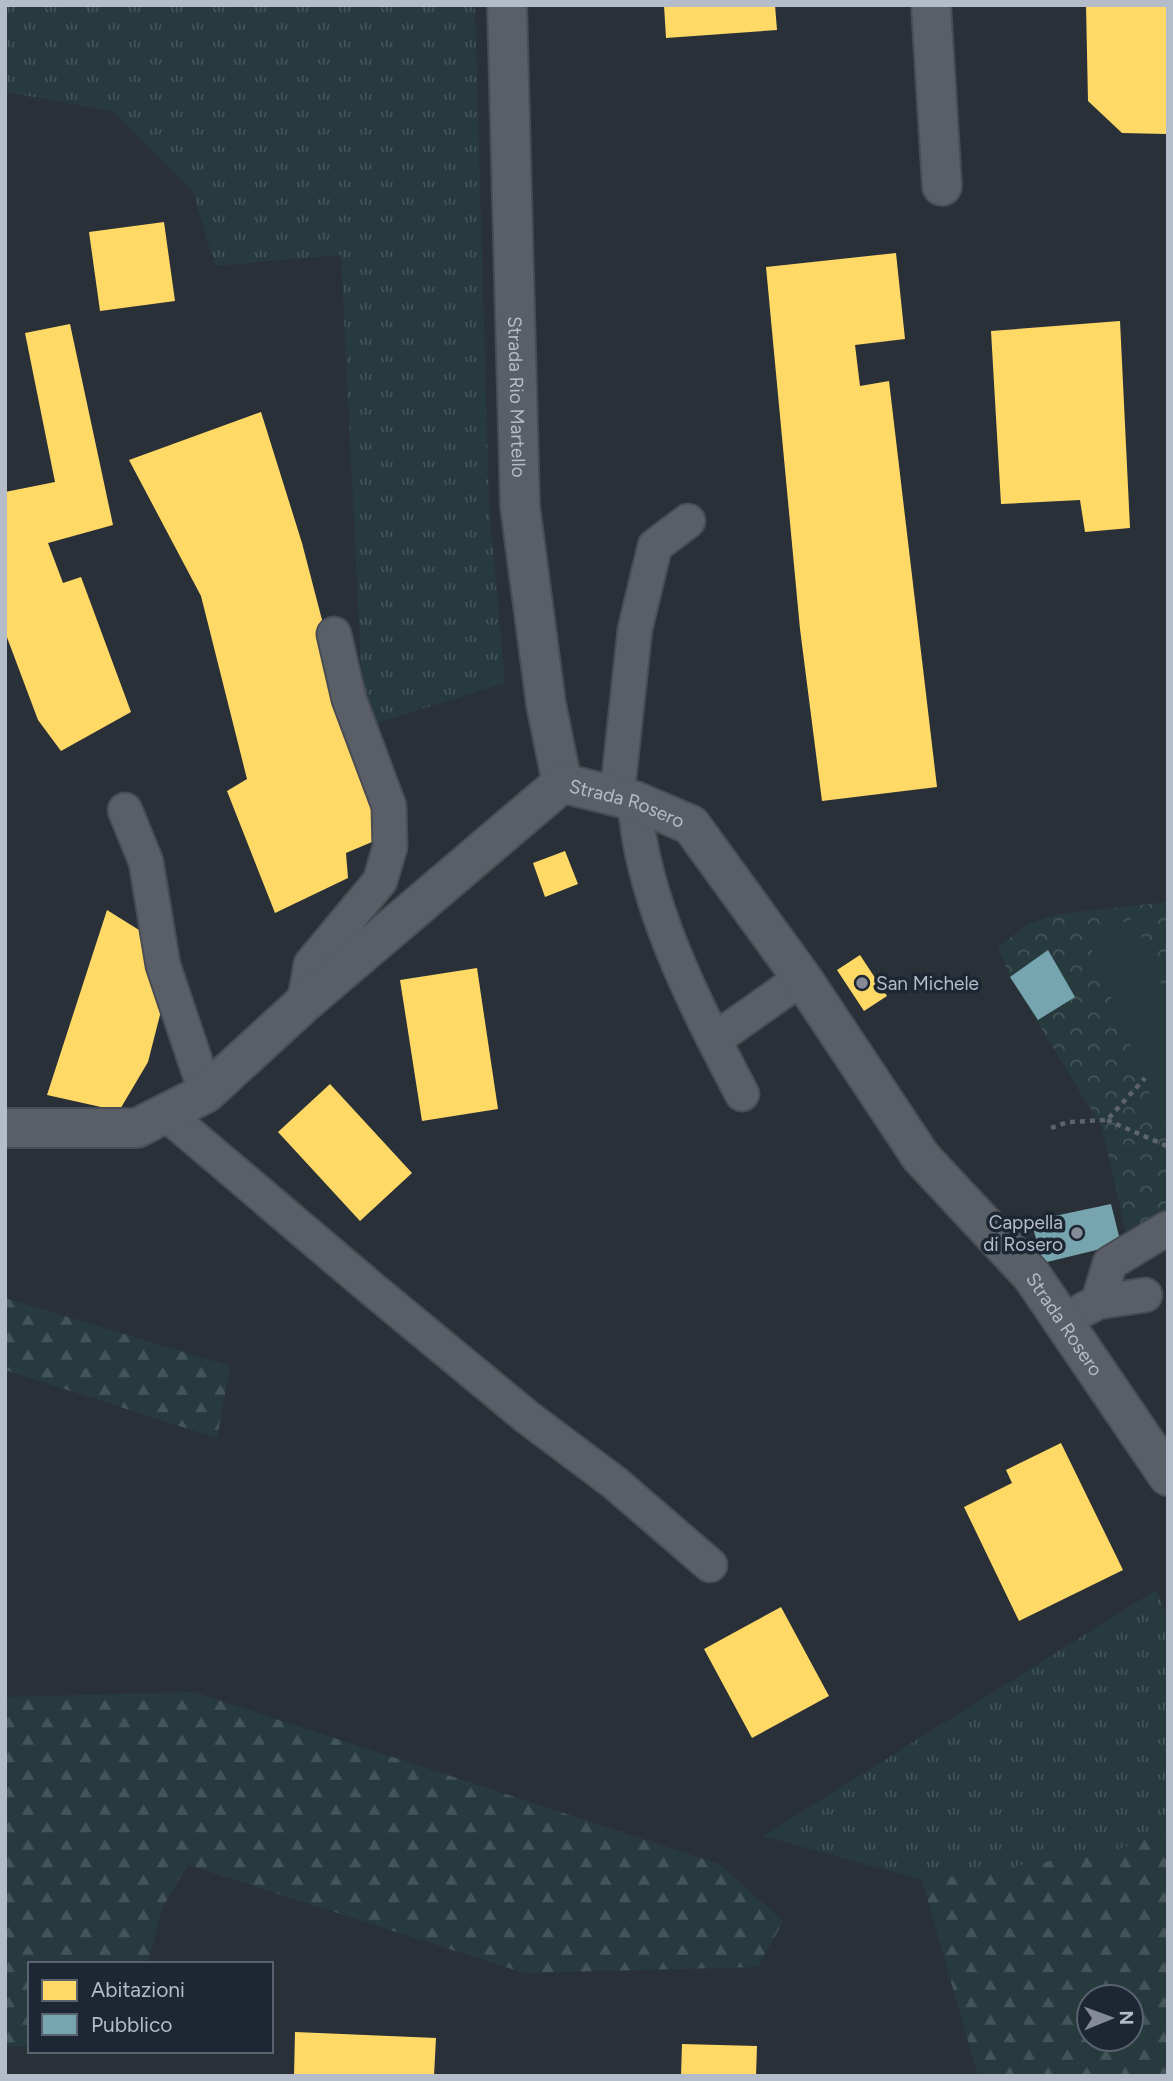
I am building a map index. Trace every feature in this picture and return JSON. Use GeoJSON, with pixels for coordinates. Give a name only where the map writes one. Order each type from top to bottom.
{"type":"FeatureCollection","features":[{"type":"Feature","properties":{"kind":"street","name":"Strada Rio Martello"},"geometry":{"type":"LineString","coordinates":[[507,5],[520,506],[547,704],[562,783]]}},
{"type":"Feature","properties":{"kind":"street"},"geometry":{"type":"LineString","coordinates":[[931,5],[942,186]]}},
{"type":"Feature","properties":{"kind":"street","name":"Strada Rosero"},"geometry":{"type":"LineString","coordinates":[[5,1128],[137,1128],[206,1093],[304,1003],[562,783],[626,798],[691,825],[802,978],[921,1157],[1032,1276],[1168,1476]]}},
{"type":"Feature","properties":{"kind":"lane"},"geometry":{"type":"LineString","coordinates":[[688,521],[655,546],[635,629],[626,798],[656,904],[714,1040],[742,1094]]}},
{"type":"Feature","properties":{"kind":"lane"},"geometry":{"type":"LineString","coordinates":[[304,1003],[311,964],[380,881],[390,847],[389,806],[349,699],[334,634]]}},
{"type":"Feature","properties":{"kind":"lane"},"geometry":{"type":"LineString","coordinates":[[125,810],[146,863],[163,965],[206,1093]]}},
{"type":"Feature","properties":{"kind":"lane"},"geometry":{"type":"LineString","coordinates":[[714,1040],[802,978]]}},
{"type":"Feature","properties":{"kind":"lane"},"geometry":{"type":"LineString","coordinates":[[165,1113],[527,1418],[615,1483],[710,1565]]}},
{"type":"Feature","properties":{"kind":"lane"},"geometry":{"type":"LineString","coordinates":[[1098,1303],[1110,1263],[1168,1228]]}},
{"type":"Feature","properties":{"kind":"lane"},"geometry":{"type":"LineString","coordinates":[[1063,1320],[1098,1303],[1145,1295]]}},
{"type":"Feature","properties":{"kind":"path"},"geometry":{"type":"LineString","coordinates":[[1107,1120],[1145,1078]]}},
{"type":"Feature","properties":{"kind":"path"},"geometry":{"type":"LineString","coordinates":[[1051,1128],[1068,1122],[1107,1120],[1167,1146]]}},
{"type":"Feature","properties":{"kind":"green space"},"geometry":{"type":"Polygon","coordinates":[[[5,5],[475,5],[489,505],[505,683],[364,727],[341,255],[215,266],[193,192],[112,111],[5,92],[5,5]]]}},
{"type":"Feature","properties":{"kind":"green space"},"geometry":{"type":"Polygon","coordinates":[[[1168,902],[1168,1212],[1126,1232],[1102,1128],[1010,977],[998,947],[1028,924],[1058,914],[1168,902]]]}},
{"type":"Feature","properties":{"kind":"green space"},"geometry":{"type":"Polygon","coordinates":[[[1134,918],[1168,1001],[1166,1135],[1087,937],[1134,918]]]}},
{"type":"Feature","properties":{"kind":"green space"},"geometry":{"type":"Polygon","coordinates":[[[5,1298],[230,1366],[217,1438],[5,1370],[5,1298]]]}},
{"type":"Feature","properties":{"kind":"green space"},"geometry":{"type":"Polygon","coordinates":[[[1156,1590],[1168,1616],[1168,1831],[1111,1852],[922,1880],[763,1836],[1156,1590]]]}},
{"type":"Feature","properties":{"kind":"green space"},"geometry":{"type":"Polygon","coordinates":[[[194,1692],[719,1864],[783,1921],[758,1967],[524,1973],[188,1865],[162,1908],[148,1962],[28,1962],[28,2046],[5,2047],[5,1697],[194,1692]]]}},
{"type":"Feature","properties":{"kind":"green space"},"geometry":{"type":"Polygon","coordinates":[[[1168,1831],[1168,2076],[978,2076],[922,1880],[1111,1852],[1168,1831]]]}},
{"type":"Feature","properties":{"kind":"building: Abitazioni"},"geometry":{"type":"Polygon","coordinates":[[[664,5],[775,5],[777,30],[666,38],[664,5]]]}},
{"type":"Feature","properties":{"kind":"building: Abitazioni"},"geometry":{"type":"Polygon","coordinates":[[[1086,5],[1168,5],[1166,134],[1122,133],[1088,101],[1086,5]]]}},
{"type":"Feature","properties":{"kind":"building: Abitazioni"},"geometry":{"type":"Polygon","coordinates":[[[164,222],[175,301],[100,311],[89,232],[164,222]]]}},
{"type":"Feature","properties":{"kind":"building: Abitazioni"},"geometry":{"type":"Polygon","coordinates":[[[896,253],[905,339],[855,345],[860,386],[889,381],[937,787],[822,801],[800,629],[766,267],[896,253]]]}},
{"type":"Feature","properties":{"kind":"building: Abitazioni"},"geometry":{"type":"Polygon","coordinates":[[[1120,321],[1130,528],[1085,532],[1080,500],[1001,504],[991,331],[1120,321]]]}},
{"type":"Feature","properties":{"kind":"building: Abitazioni"},"geometry":{"type":"Polygon","coordinates":[[[70,324],[113,525],[48,543],[63,583],[81,577],[131,712],[61,751],[38,720],[5,632],[5,492],[55,482],[25,333],[70,324]]]}},
{"type":"Feature","properties":{"kind":"building: Abitazioni"},"geometry":{"type":"Polygon","coordinates":[[[261,412],[302,543],[379,839],[346,853],[348,878],[275,913],[227,791],[247,779],[201,596],[129,460],[261,412]]]}},
{"type":"Feature","properties":{"kind":"building: Abitazioni"},"geometry":{"type":"Polygon","coordinates":[[[565,851],[578,884],[545,897],[533,863],[565,851]]]}},
{"type":"Feature","properties":{"kind":"building: Abitazioni"},"geometry":{"type":"Polygon","coordinates":[[[107,910],[139,930],[162,1007],[148,1062],[119,1111],[47,1095],[107,910]]]}},
{"type":"Feature","properties":{"kind":"building: Abitazioni","name":"San Michele"},"geometry":{"type":"Polygon","coordinates":[[[860,955],[887,996],[864,1011],[837,970],[860,955]]]}},
{"type":"Feature","properties":{"kind":"building: Abitazioni"},"geometry":{"type":"Polygon","coordinates":[[[477,968],[498,1109],[422,1121],[400,980],[477,968]]]}},
{"type":"Feature","properties":{"kind":"building: Abitazioni"},"geometry":{"type":"Polygon","coordinates":[[[330,1084],[412,1173],[360,1221],[278,1132],[330,1084]]]}},
{"type":"Feature","properties":{"kind":"building: Abitazioni"},"geometry":{"type":"Polygon","coordinates":[[[1061,1443],[1123,1570],[1019,1621],[964,1507],[1012,1483],[1006,1470],[1061,1443]]]}},
{"type":"Feature","properties":{"kind":"building: Abitazioni"},"geometry":{"type":"Polygon","coordinates":[[[781,1607],[829,1696],[752,1738],[704,1649],[781,1607]]]}},
{"type":"Feature","properties":{"kind":"building: Abitazioni"},"geometry":{"type":"Polygon","coordinates":[[[295,2032],[436,2038],[434,2076],[294,2076],[295,2032]]]}},
{"type":"Feature","properties":{"kind":"building: Abitazioni"},"geometry":{"type":"Polygon","coordinates":[[[682,2044],[757,2046],[756,2076],[681,2076],[682,2044]]]}},
{"type":"Feature","properties":{"kind":"building: Pubblico"},"geometry":{"type":"Polygon","coordinates":[[[1048,950],[1075,997],[1038,1020],[1010,977],[1048,950]]]}},
{"type":"Feature","properties":{"kind":"building: Pubblico","name":"Cappella di Rosero"},"geometry":{"type":"Polygon","coordinates":[[[1111,1204],[1121,1244],[1043,1263],[1031,1221],[1111,1204]]]}},
{"type":"Feature","properties":{"kind":"place","name":"San Michele"},"geometry":{"type":"Point","coordinates":[862,983]}},
{"type":"Feature","properties":{"kind":"place","name":"Cappella di Rosero"},"geometry":{"type":"Point","coordinates":[1077,1233]}}]}
